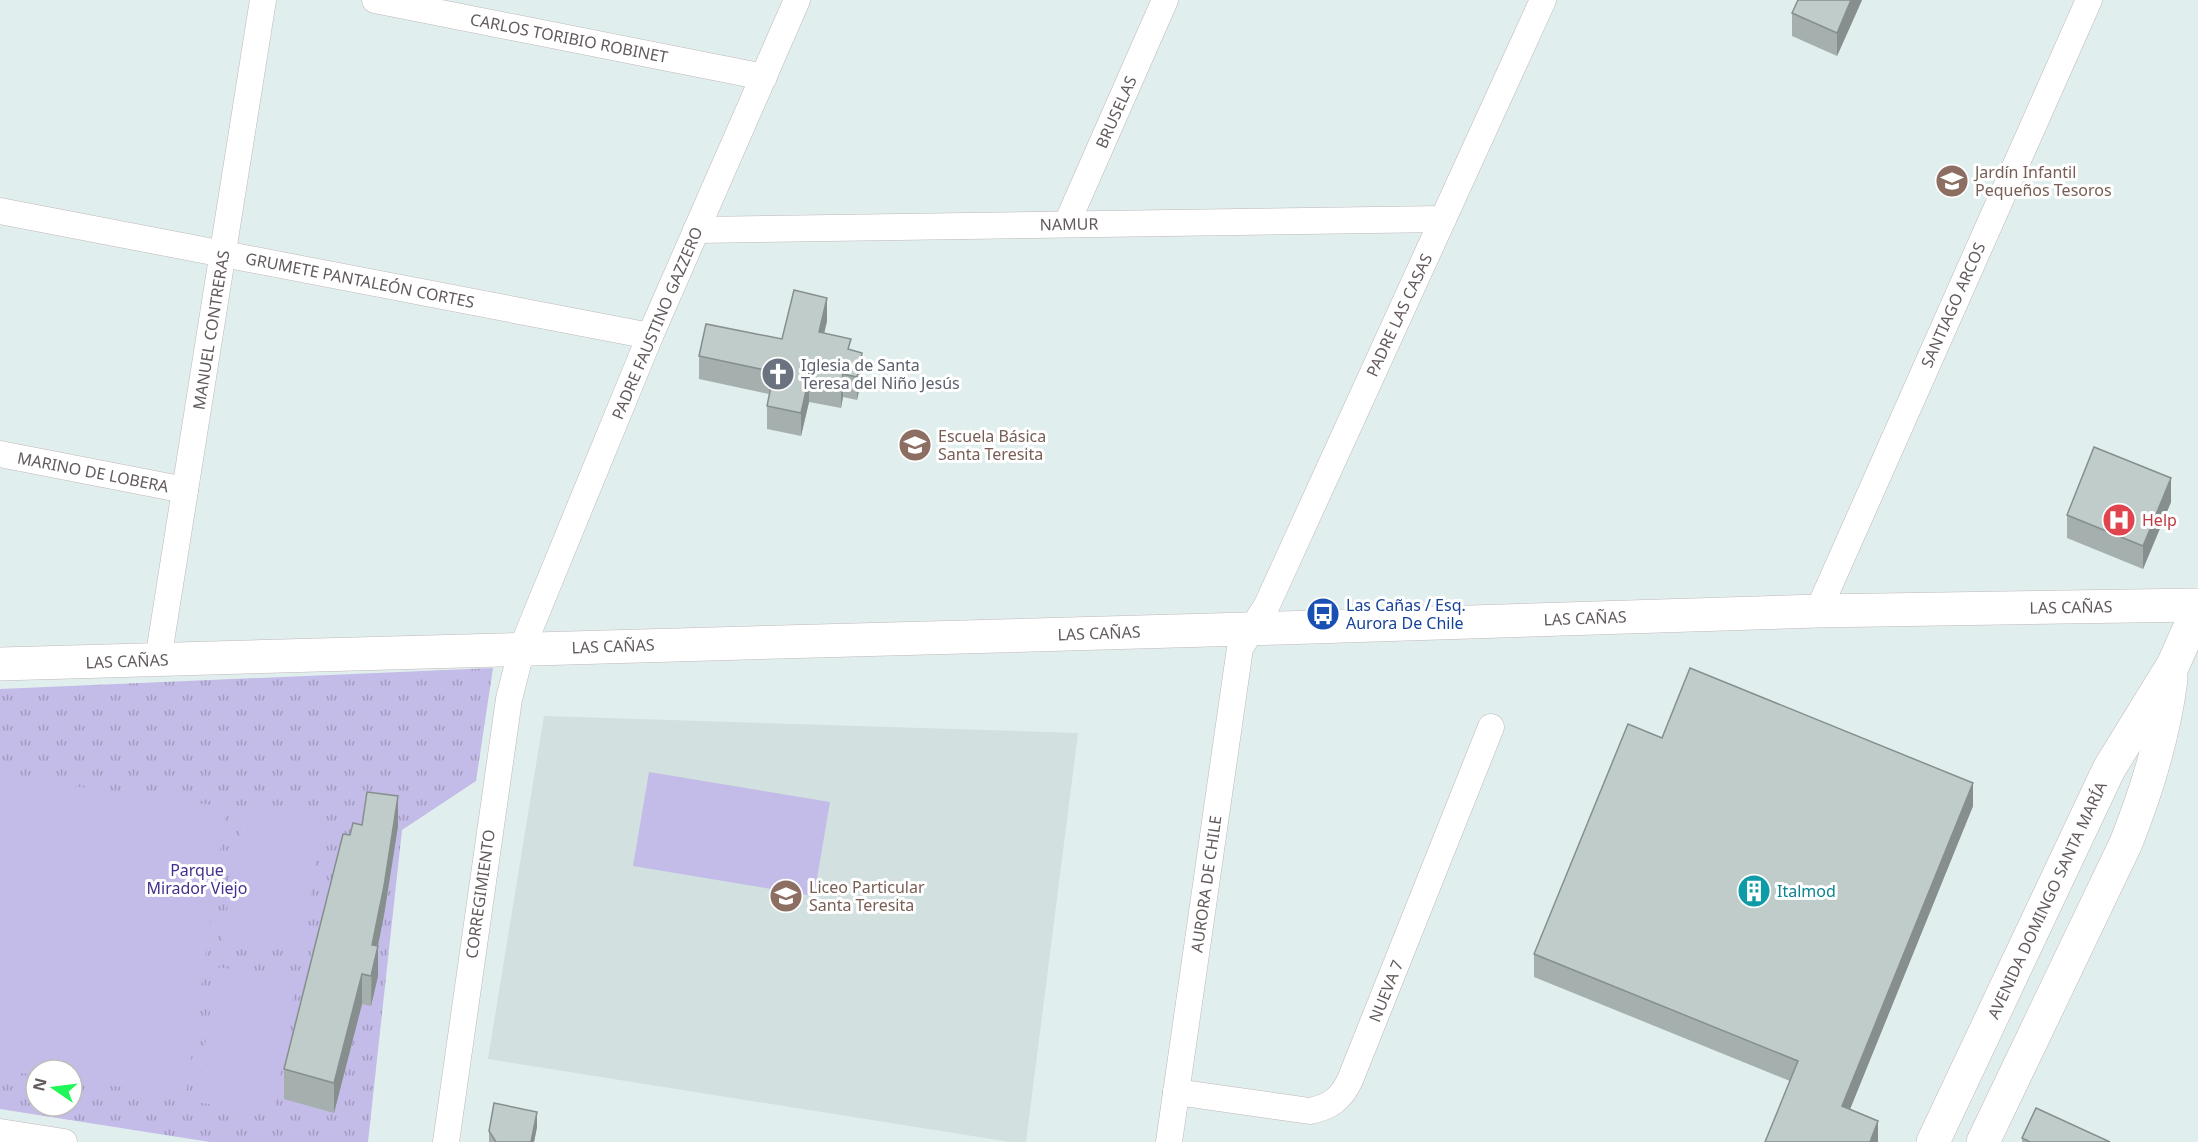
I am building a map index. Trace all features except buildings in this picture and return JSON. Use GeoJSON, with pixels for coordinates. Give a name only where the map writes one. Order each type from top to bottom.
{"type":"FeatureCollection","features":[{"type":"Feature","properties":{"kind":"street","name":"MANUEL CONTRERAS"},"geometry":{"type":"LineString","coordinates":[[158,660],[263,0]]}},
{"type":"Feature","properties":{"kind":"street","name":"CARLOS TORIBIO ROBINET"},"geometry":{"type":"LineString","coordinates":[[375,0],[764,77]]}},
{"type":"Feature","properties":{"kind":"street","name":"PADRE FAUSTINO GAZZERO"},"geometry":{"type":"LineString","coordinates":[[522,648],[650,336],[797,0]]}},
{"type":"Feature","properties":{"kind":"street","name":"BRUSELAS"},"geometry":{"type":"LineString","coordinates":[[1067,223],[1165,0]]}},
{"type":"Feature","properties":{"kind":"street","name":"PADRE LAS CASAS"},"geometry":{"type":"LineString","coordinates":[[1252,629],[1267,605],[1543,0]]}},
{"type":"Feature","properties":{"kind":"street","name":"SANTIAGO ARCOS"},"geometry":{"type":"LineString","coordinates":[[1818,611],[2089,0]]}},
{"type":"Feature","properties":{"kind":"street","name":"GRUMETE PANTALEÓN CORTES"},"geometry":{"type":"LineString","coordinates":[[0,212],[650,336]]}},
{"type":"Feature","properties":{"kind":"street","name":"NAMUR"},"geometry":{"type":"LineString","coordinates":[[696,230],[1443,219]]}},
{"type":"Feature","properties":{"kind":"street","name":"MARINO DE LOBERA"},"geometry":{"type":"LineString","coordinates":[[0,454],[185,489]]}},
{"type":"Feature","properties":{"kind":"street","name":"LAS CAÑAS"},"geometry":{"type":"LineString","coordinates":[[0,664],[1818,611],[2198,607]]}},
{"type":"Feature","properties":{"kind":"street","name":"AVENIDA DOMINGO SANTA MARÍA"},"geometry":{"type":"LineString","coordinates":[[1933,1142],[2109,769],[2173,665],[2198,607]]}},
{"type":"Feature","properties":{"kind":"street","name":"AURORA DE CHILE"},"geometry":{"type":"LineString","coordinates":[[1169,1142],[1240,648],[1252,629]]}},
{"type":"Feature","properties":{"kind":"street","name":"CORREGIMIENTO"},"geometry":{"type":"LineString","coordinates":[[446,1142],[507,711],[522,648]]}},
{"type":"Feature","properties":{"kind":"street","name":"AVENIDA DOMINGO SANTA MARÍA"},"geometry":{"type":"LineString","coordinates":[[1983,1142],[2126,843],[2160,742],[2173,665]]}},
{"type":"Feature","properties":{"kind":"street","name":"NUEVA 7"},"geometry":{"type":"LineString","coordinates":[[1176,1092],[1310,1111],[1330,1105],[1339,1098],[1350,1080],[1491,727]]}},
{"type":"Feature","properties":{"kind":"street"},"geometry":{"type":"LineString","coordinates":[[0,1132],[64,1142]]}},
{"type":"Feature","properties":{"kind":"shaded area","name":"Liceo Particular Santa Teresita"},"geometry":{"type":"Polygon","coordinates":[[[544,716],[1078,733],[1026,1142],[1010,1142],[488,1059],[544,716]]]}},
{"type":"Feature","properties":{"kind":"green space","name":"Parque Mirador Viejo"},"geometry":{"type":"Polygon","coordinates":[[[493,668],[476,781],[402,830],[368,1142],[210,1142],[57,1118],[84,1118],[84,1058],[24,1058],[24,1113],[0,1109],[0,689],[493,668]]]}},
{"type":"Feature","properties":{"kind":"green space"},"geometry":{"type":"Polygon","coordinates":[[[649,772],[830,802],[814,896],[633,866],[649,772]]]}},
{"type":"Feature","properties":{"kind":"green space"},"geometry":{"type":"Polygon","coordinates":[[[0,776],[226,807],[186,1096],[84,1082],[84,1058],[24,1058],[24,1073],[0,1070],[0,776]]]}},
{"type":"Feature","properties":{"kind":"green space"},"geometry":{"type":"Polygon","coordinates":[[[245,805],[323,817],[301,953],[222,940],[245,805]]]}},
{"type":"Feature","properties":{"kind":"green space"},"geometry":{"type":"Polygon","coordinates":[[[217,967],[296,979],[274,1115],[196,1102],[217,967]]]}},
{"type":"Feature","properties":{"kind":"place","name":"Jardín Infantil Pequeños Tesoros"},"geometry":{"type":"Point","coordinates":[1952,181]}},
{"type":"Feature","properties":{"kind":"place","name":"Iglesia de Santa Teresa del Niño Jesús"},"geometry":{"type":"Point","coordinates":[778,374]}},
{"type":"Feature","properties":{"kind":"place","name":"Escuela Básica Santa Teresita"},"geometry":{"type":"Point","coordinates":[915,445]}},
{"type":"Feature","properties":{"kind":"place","name":"Help"},"geometry":{"type":"Point","coordinates":[2119,520]}},
{"type":"Feature","properties":{"kind":"place","name":"Las Cañas / Esq. Aurora De Chile"},"geometry":{"type":"Point","coordinates":[1323,614]}},
{"type":"Feature","properties":{"kind":"place","name":"Italmod"},"geometry":{"type":"Point","coordinates":[1754,891]}},
{"type":"Feature","properties":{"kind":"place","name":"Liceo Particular Santa Teresita"},"geometry":{"type":"Point","coordinates":[786,896]}}]}
